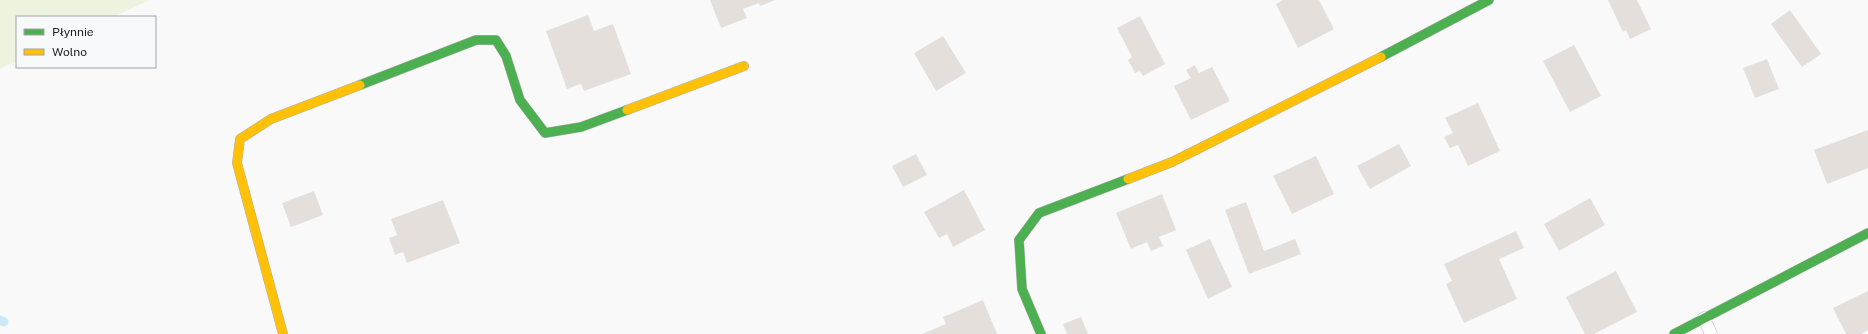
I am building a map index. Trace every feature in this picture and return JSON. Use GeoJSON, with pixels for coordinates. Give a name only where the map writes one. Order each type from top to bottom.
{"type":"FeatureCollection","features":[{"type":"Feature","properties":{"kind":"street"},"geometry":{"type":"LineString","coordinates":[[1041,334],[1022,289],[1019,240],[1039,213],[1172,162],[1382,57],[1489,0]]}},
{"type":"Feature","properties":{"kind":"street"},"geometry":{"type":"LineString","coordinates":[[283,334],[237,163],[240,139],[271,119],[476,40],[496,40],[506,56],[520,100],[545,133],[581,127],[744,66]]}},
{"type":"Feature","properties":{"kind":"street"},"geometry":{"type":"LineString","coordinates":[[1674,334],[1868,233]]}},
{"type":"Feature","properties":{"kind":"lane"},"geometry":{"type":"LineString","coordinates":[[1704,318],[1711,334]]}},
{"type":"Feature","properties":{"kind":"green space"},"geometry":{"type":"Polygon","coordinates":[[[0,0],[150,0],[115,16],[16,16],[16,61],[0,69],[0,0]]]}},
{"type":"Feature","properties":{"kind":"building"},"geometry":{"type":"Polygon","coordinates":[[[710,0],[775,0],[760,6],[759,3],[743,9],[747,18],[721,28],[710,0]]]}},
{"type":"Feature","properties":{"kind":"building"},"geometry":{"type":"Polygon","coordinates":[[[1283,0],[1319,0],[1334,29],[1298,48],[1276,4],[1283,0]]]}},
{"type":"Feature","properties":{"kind":"building"},"geometry":{"type":"Polygon","coordinates":[[[1608,0],[1637,0],[1651,29],[1630,39],[1626,30],[1623,32],[1608,0]]]}},
{"type":"Feature","properties":{"kind":"building"},"geometry":{"type":"Polygon","coordinates":[[[1790,10],[1821,54],[1802,67],[1771,24],[1790,10]]]}},
{"type":"Feature","properties":{"kind":"building"},"geometry":{"type":"Polygon","coordinates":[[[588,15],[594,31],[613,24],[631,74],[584,91],[581,84],[567,89],[546,31],[588,15]]]}},
{"type":"Feature","properties":{"kind":"building"},"geometry":{"type":"Polygon","coordinates":[[[1140,16],[1165,64],[1143,76],[1140,71],[1135,73],[1128,60],[1132,57],[1117,28],[1140,16]]]}},
{"type":"Feature","properties":{"kind":"building"},"geometry":{"type":"Polygon","coordinates":[[[943,36],[966,73],[936,91],[914,53],[943,36]]]}},
{"type":"Feature","properties":{"kind":"building"},"geometry":{"type":"Polygon","coordinates":[[[1574,45],[1601,96],[1570,112],[1543,61],[1574,45]]]}},
{"type":"Feature","properties":{"kind":"building"},"geometry":{"type":"Polygon","coordinates":[[[1767,59],[1779,89],[1755,98],[1743,68],[1767,59]]]}},
{"type":"Feature","properties":{"kind":"building"},"geometry":{"type":"Polygon","coordinates":[[[1195,65],[1199,73],[1212,67],[1230,101],[1191,120],[1174,86],[1191,78],[1186,70],[1195,65]]]}},
{"type":"Feature","properties":{"kind":"building"},"geometry":{"type":"Polygon","coordinates":[[[1478,103],[1500,151],[1468,166],[1458,145],[1450,148],[1444,137],[1453,133],[1445,118],[1478,103]]]}},
{"type":"Feature","properties":{"kind":"building"},"geometry":{"type":"Polygon","coordinates":[[[1868,130],[1868,168],[1827,184],[1814,150],[1868,130]]]}},
{"type":"Feature","properties":{"kind":"building"},"geometry":{"type":"Polygon","coordinates":[[[1399,144],[1411,166],[1370,189],[1357,166],[1399,144]]]}},
{"type":"Feature","properties":{"kind":"building"},"geometry":{"type":"Polygon","coordinates":[[[916,154],[927,175],[903,187],[892,166],[916,154]]]}},
{"type":"Feature","properties":{"kind":"building"},"geometry":{"type":"Polygon","coordinates":[[[1316,156],[1334,194],[1292,214],[1273,176],[1316,156]]]}},
{"type":"Feature","properties":{"kind":"building"},"geometry":{"type":"Polygon","coordinates":[[[964,190],[985,230],[953,247],[947,234],[939,238],[924,212],[964,190]]]}},
{"type":"Feature","properties":{"kind":"building"},"geometry":{"type":"Polygon","coordinates":[[[314,191],[323,215],[291,227],[282,203],[314,191]]]}},
{"type":"Feature","properties":{"kind":"building"},"geometry":{"type":"Polygon","coordinates":[[[1162,194],[1176,230],[1159,237],[1163,246],[1151,251],[1147,242],[1131,249],[1116,213],[1162,194]]]}},
{"type":"Feature","properties":{"kind":"building"},"geometry":{"type":"Polygon","coordinates":[[[1590,198],[1605,225],[1559,251],[1544,224],[1590,198]]]}},
{"type":"Feature","properties":{"kind":"building"},"geometry":{"type":"Polygon","coordinates":[[[443,200],[460,243],[407,263],[403,252],[395,255],[389,238],[397,235],[391,219],[443,200]]]}},
{"type":"Feature","properties":{"kind":"building"},"geometry":{"type":"Polygon","coordinates":[[[1246,202],[1264,251],[1295,239],[1301,254],[1249,274],[1225,210],[1246,202]]]}},
{"type":"Feature","properties":{"kind":"building"},"geometry":{"type":"Polygon","coordinates":[[[1516,231],[1524,248],[1499,259],[1517,299],[1464,323],[1446,284],[1452,281],[1444,264],[1516,231]]]}},
{"type":"Feature","properties":{"kind":"building"},"geometry":{"type":"Polygon","coordinates":[[[1210,239],[1232,287],[1208,299],[1186,250],[1210,239]]]}},
{"type":"Feature","properties":{"kind":"building"},"geometry":{"type":"Polygon","coordinates":[[[1616,271],[1637,312],[1594,334],[1585,334],[1566,297],[1616,271]]]}},
{"type":"Feature","properties":{"kind":"building"},"geometry":{"type":"Polygon","coordinates":[[[1868,291],[1868,330],[1861,334],[1846,334],[1833,308],[1868,291]]]}},
{"type":"Feature","properties":{"kind":"building"},"geometry":{"type":"Polygon","coordinates":[[[983,300],[997,334],[922,334],[946,324],[943,317],[983,300]]]}},
{"type":"Feature","properties":{"kind":"building"},"geometry":{"type":"Polygon","coordinates":[[[1081,317],[1088,334],[1067,334],[1063,324],[1081,317]]]}},
{"type":"Feature","properties":{"kind":"waterway"},"geometry":{"type":"LineString","coordinates":[[0,320],[4,322]]}},
{"type":"Feature","properties":{"kind":"traffic: fast"},"geometry":{"type":"LineString","coordinates":[[1381,57],[1489,0]]}},
{"type":"Feature","properties":{"kind":"traffic: fast"},"geometry":{"type":"LineString","coordinates":[[360,85],[476,40],[496,40],[506,56],[520,100],[545,133],[581,127],[627,110]]}},
{"type":"Feature","properties":{"kind":"traffic: fast"},"geometry":{"type":"LineString","coordinates":[[1041,334],[1022,289],[1019,240],[1039,213],[1128,179]]}},
{"type":"Feature","properties":{"kind":"traffic: fast"},"geometry":{"type":"LineString","coordinates":[[1674,334],[1868,233]]}},
{"type":"Feature","properties":{"kind":"traffic: slow"},"geometry":{"type":"LineString","coordinates":[[1128,179],[1172,162],[1381,57]]}},
{"type":"Feature","properties":{"kind":"traffic: slow"},"geometry":{"type":"LineString","coordinates":[[627,110],[744,66]]}},
{"type":"Feature","properties":{"kind":"traffic: slow"},"geometry":{"type":"LineString","coordinates":[[283,334],[237,163],[240,139],[271,119],[360,85]]}}]}
